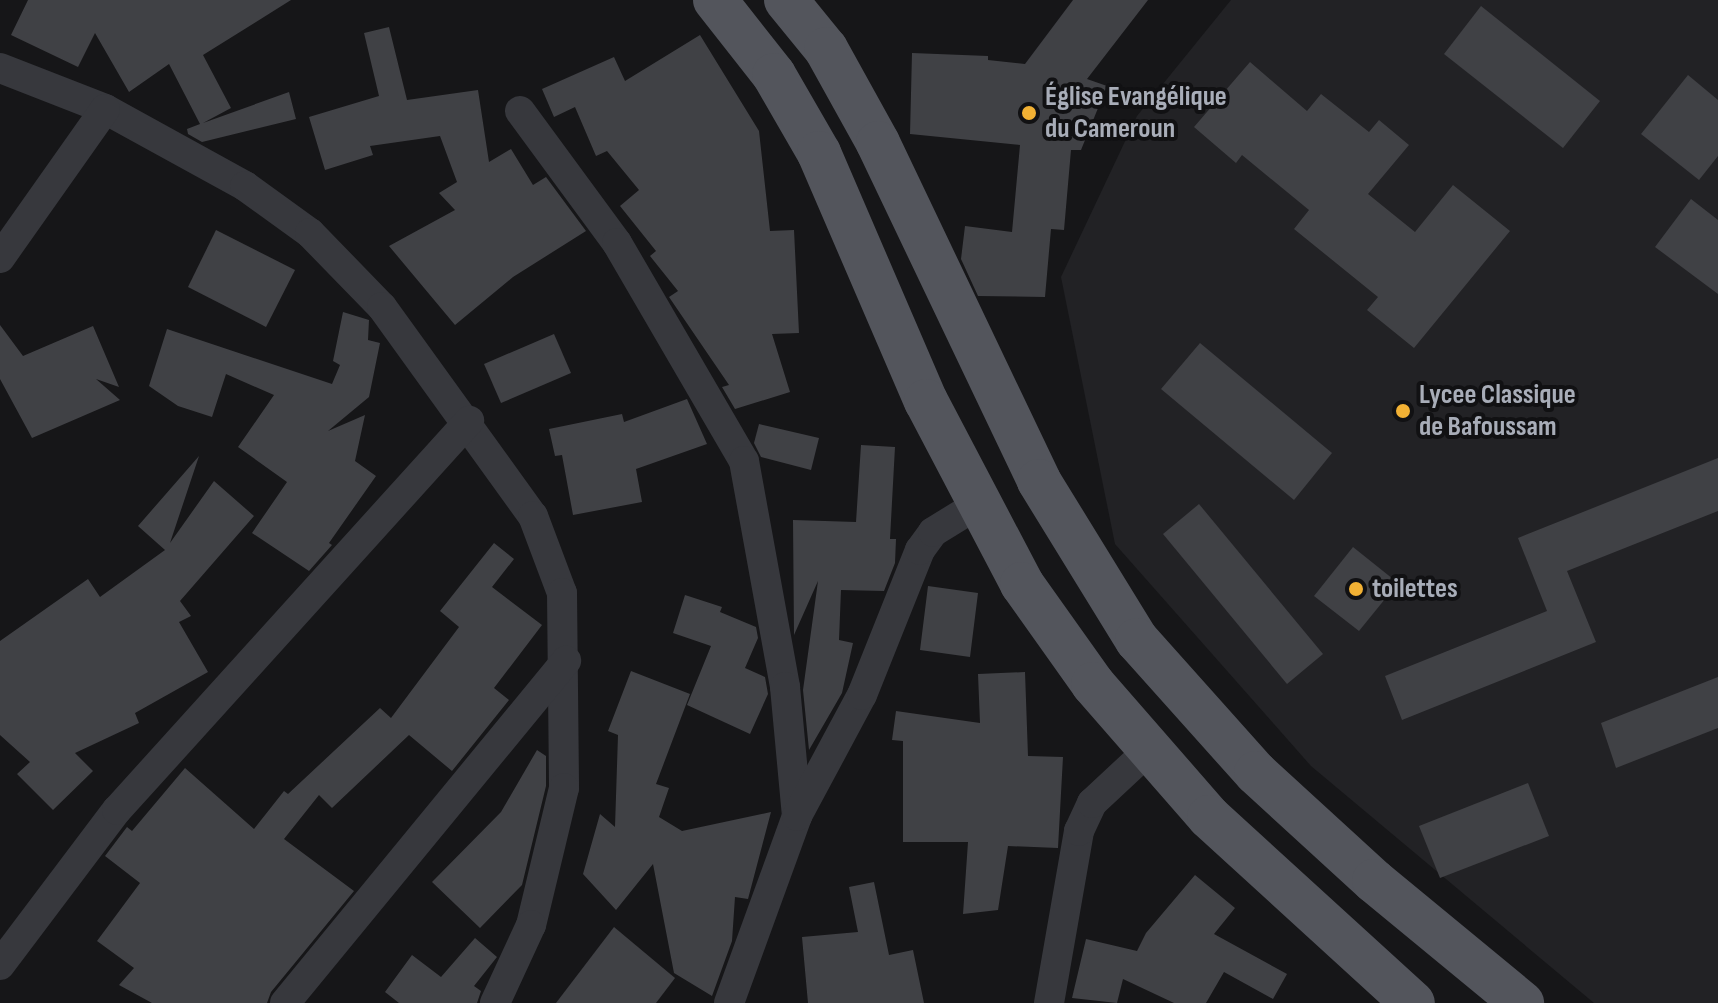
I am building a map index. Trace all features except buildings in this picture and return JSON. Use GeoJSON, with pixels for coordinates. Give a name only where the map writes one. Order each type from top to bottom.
{"type":"FeatureCollection","features":[{"type":"Feature","properties":{"kind":"main road"},"geometry":{"type":"LineString","coordinates":[[715,0],[774,75],[819,153],[977,505],[1022,584],[1093,684],[1209,817],[1413,1003]]}},
{"type":"Feature","properties":{"kind":"main road"},"geometry":{"type":"LineString","coordinates":[[786,0],[826,49],[878,143],[1039,481],[1137,640],[1256,773],[1374,881],[1522,1003]]}},
{"type":"Feature","properties":{"kind":"street"},"geometry":{"type":"LineString","coordinates":[[0,68],[105,109],[245,186],[310,233],[382,307],[469,421],[533,516],[552,556],[562,593],[566,661],[564,788],[531,925],[495,1003]]}},
{"type":"Feature","properties":{"kind":"street"},"geometry":{"type":"LineString","coordinates":[[0,258],[105,109]]}},
{"type":"Feature","properties":{"kind":"street"},"geometry":{"type":"LineString","coordinates":[[520,111],[617,243],[744,461],[785,687],[797,816]]}},
{"type":"Feature","properties":{"kind":"street"},"geometry":{"type":"LineString","coordinates":[[0,965],[117,810],[469,421]]}},
{"type":"Feature","properties":{"kind":"street"},"geometry":{"type":"LineString","coordinates":[[729,1003],[797,816],[862,695],[920,550],[933,532],[977,505]]}},
{"type":"Feature","properties":{"kind":"street"},"geometry":{"type":"LineString","coordinates":[[285,1003],[566,661]]}},
{"type":"Feature","properties":{"kind":"street"},"geometry":{"type":"LineString","coordinates":[[1049,1003],[1079,831],[1092,803],[1150,749]]}},
{"type":"Feature","properties":{"kind":"shaded area","name":"Lycee Classique de Bafoussam"},"geometry":{"type":"Polygon","coordinates":[[[1231,0],[1718,0],[1718,1003],[1594,1003],[1311,766],[1115,544],[1061,277],[1137,116],[1231,0]]]}},
{"type":"Feature","properties":{"kind":"place","name":"Église Evangélique du Cameroun"},"geometry":{"type":"Point","coordinates":[1029,113]}},
{"type":"Feature","properties":{"kind":"place","name":"Lycee Classique de Bafoussam"},"geometry":{"type":"Point","coordinates":[1403,411]}},
{"type":"Feature","properties":{"kind":"place","name":"toilettes"},"geometry":{"type":"Point","coordinates":[1356,589]}}]}
